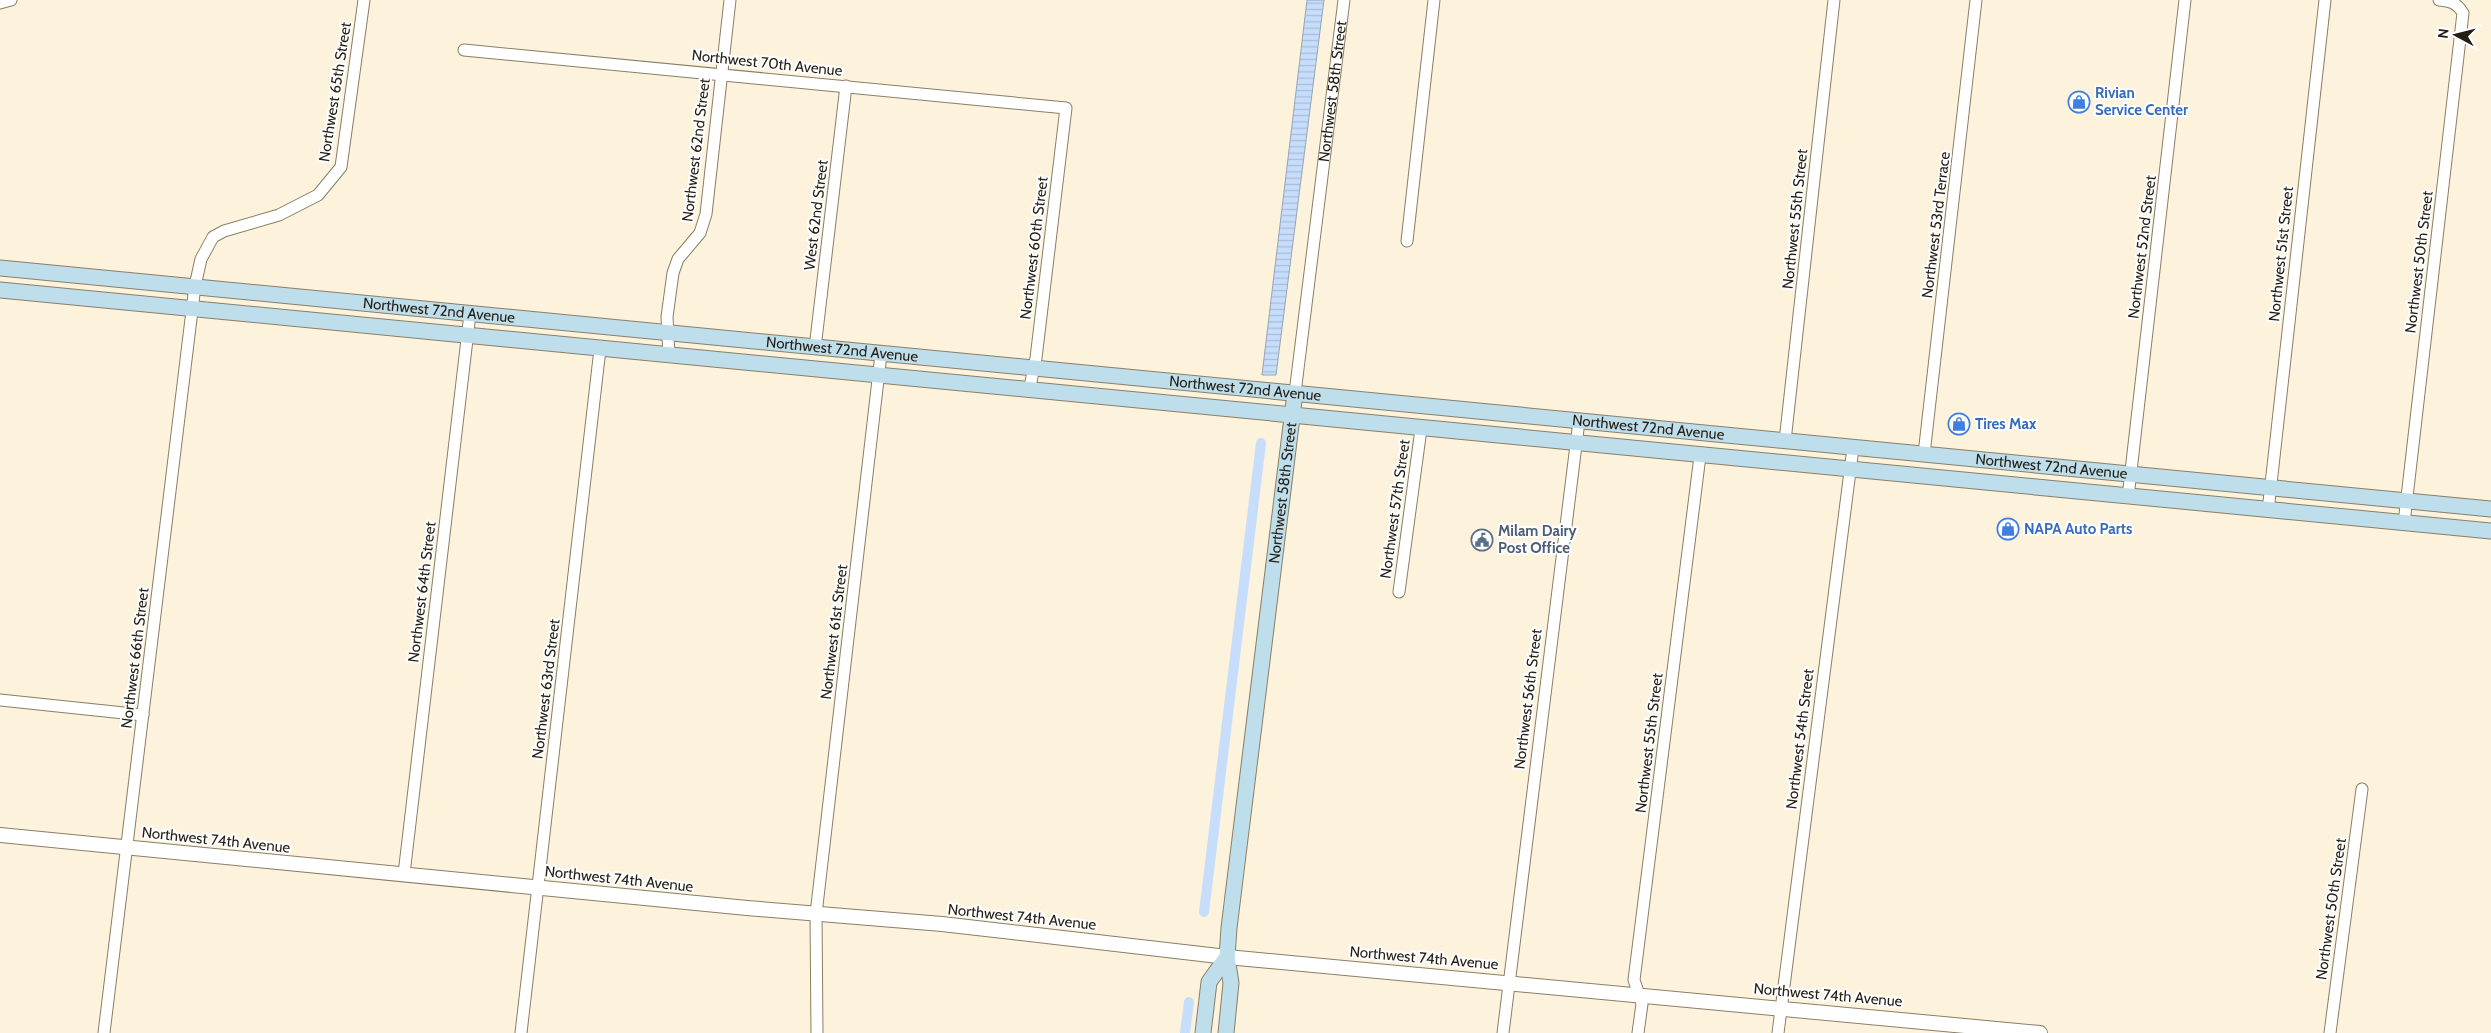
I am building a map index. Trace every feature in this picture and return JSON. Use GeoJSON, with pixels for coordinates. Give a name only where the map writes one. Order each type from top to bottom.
{"type":"FeatureCollection","features":[{"type":"Feature","properties":{"kind":"main road","name":"Northwest 72nd Avenue"},"geometry":{"type":"LineString","coordinates":[[0,268],[2491,509]]}},
{"type":"Feature","properties":{"kind":"main road","name":"Northwest 72nd Avenue"},"geometry":{"type":"LineString","coordinates":[[0,290],[1292,417],[2491,531]]}},
{"type":"Feature","properties":{"kind":"main road","name":"Northwest 58th Street"},"geometry":{"type":"LineString","coordinates":[[1226,1033],[1231,983],[1226,957],[1295,393]]}},
{"type":"Feature","properties":{"kind":"main road","name":"Northwest 58th Street"},"geometry":{"type":"LineString","coordinates":[[1203,1033],[1209,982],[1226,957]]}},
{"type":"Feature","properties":{"kind":"street"},"geometry":{"type":"LineString","coordinates":[[0,3],[10,0]]}},
{"type":"Feature","properties":{"kind":"street","name":"Northwest 65th Street"},"geometry":{"type":"LineString","coordinates":[[196,286],[201,260],[213,237],[224,231],[279,215],[318,195],[341,167],[364,0]]}},
{"type":"Feature","properties":{"kind":"street","name":"Northwest 62nd Street"},"geometry":{"type":"LineString","coordinates":[[669,355],[667,318],[675,266],[682,254],[696,239],[706,214],[730,0]]}},
{"type":"Feature","properties":{"kind":"street","name":"Northwest 58th Street"},"geometry":{"type":"LineString","coordinates":[[1295,393],[1344,0]]}},
{"type":"Feature","properties":{"kind":"street"},"geometry":{"type":"LineString","coordinates":[[1407,241],[1434,0]]}},
{"type":"Feature","properties":{"kind":"street","name":"Northwest 55th Street"},"geometry":{"type":"LineString","coordinates":[[1785,441],[1834,0]]}},
{"type":"Feature","properties":{"kind":"street","name":"Northwest 53rd Terrace"},"geometry":{"type":"LineString","coordinates":[[1924,454],[1976,0]]}},
{"type":"Feature","properties":{"kind":"street","name":"Northwest 52nd Street"},"geometry":{"type":"LineString","coordinates":[[2128,497],[2185,0]]}},
{"type":"Feature","properties":{"kind":"street","name":"Northwest 51st Street"},"geometry":{"type":"LineString","coordinates":[[2268,510],[2325,0]]}},
{"type":"Feature","properties":{"kind":"street","name":"Northwest 50th Street"},"geometry":{"type":"LineString","coordinates":[[2404,523],[2463,13],[2459,6],[2451,1],[2439,0]]}},
{"type":"Feature","properties":{"kind":"street","name":"Northwest 70th Avenue"},"geometry":{"type":"LineString","coordinates":[[464,50],[1066,108]]}},
{"type":"Feature","properties":{"kind":"street","name":"West 62nd Street"},"geometry":{"type":"LineString","coordinates":[[815,348],[846,86]]}},
{"type":"Feature","properties":{"kind":"street","name":"Northwest 60th Street"},"geometry":{"type":"LineString","coordinates":[[1029,391],[1034,369],[1066,108]]}},
{"type":"Feature","properties":{"kind":"street","name":"Northwest 66th Street"},"geometry":{"type":"LineString","coordinates":[[104,1033],[196,286]]}},
{"type":"Feature","properties":{"kind":"street","name":"Northwest 64th Street"},"geometry":{"type":"LineString","coordinates":[[404,874],[470,314]]}},
{"type":"Feature","properties":{"kind":"street","name":"Northwest 63rd Street"},"geometry":{"type":"LineString","coordinates":[[521,1033],[600,349]]}},
{"type":"Feature","properties":{"kind":"street","name":"Northwest 61st Street"},"geometry":{"type":"LineString","coordinates":[[817,1033],[816,914],[881,354]]}},
{"type":"Feature","properties":{"kind":"street","name":"Northwest 56th Street"},"geometry":{"type":"LineString","coordinates":[[1503,1033],[1578,421]]}},
{"type":"Feature","properties":{"kind":"street","name":"Northwest 57th Street"},"geometry":{"type":"LineString","coordinates":[[1399,592],[1421,429]]}},
{"type":"Feature","properties":{"kind":"street","name":"Northwest 54th Street"},"geometry":{"type":"LineString","coordinates":[[1778,1033],[1853,448]]}},
{"type":"Feature","properties":{"kind":"street","name":"Northwest 55th Street"},"geometry":{"type":"LineString","coordinates":[[1638,1033],[1642,1004],[1634,980],[1700,456]]}},
{"type":"Feature","properties":{"kind":"street"},"geometry":{"type":"LineString","coordinates":[[0,700],[143,715]]}},
{"type":"Feature","properties":{"kind":"street","name":"Northwest 50th Street"},"geometry":{"type":"LineString","coordinates":[[2330,1033],[2362,788]]}},
{"type":"Feature","properties":{"kind":"street","name":"Northwest 74th Avenue"},"geometry":{"type":"LineString","coordinates":[[0,835],[816,914],[942,924],[1226,957],[1509,981],[2040,1033]]}},
{"type":"Feature","properties":{"kind":"water"},"geometry":{"type":"Polygon","coordinates":[[[1307,0],[1324,0],[1276,375],[1262,375],[1307,0]]]}},
{"type":"Feature","properties":{"kind":"waterway"},"geometry":{"type":"LineString","coordinates":[[1204,912],[1261,443]]}},
{"type":"Feature","properties":{"kind":"waterway"},"geometry":{"type":"LineString","coordinates":[[1185,1033],[1189,1002]]}},
{"type":"Feature","properties":{"kind":"place","name":"Rivian Service Center"},"geometry":{"type":"Point","coordinates":[2079,102]}},
{"type":"Feature","properties":{"kind":"place","name":"Tires Max"},"geometry":{"type":"Point","coordinates":[1959,424]}},
{"type":"Feature","properties":{"kind":"place","name":"NAPA Auto Parts"},"geometry":{"type":"Point","coordinates":[2008,529]}},
{"type":"Feature","properties":{"kind":"place","name":"Milam Dairy Post Office"},"geometry":{"type":"Point","coordinates":[1482,540]}}]}
